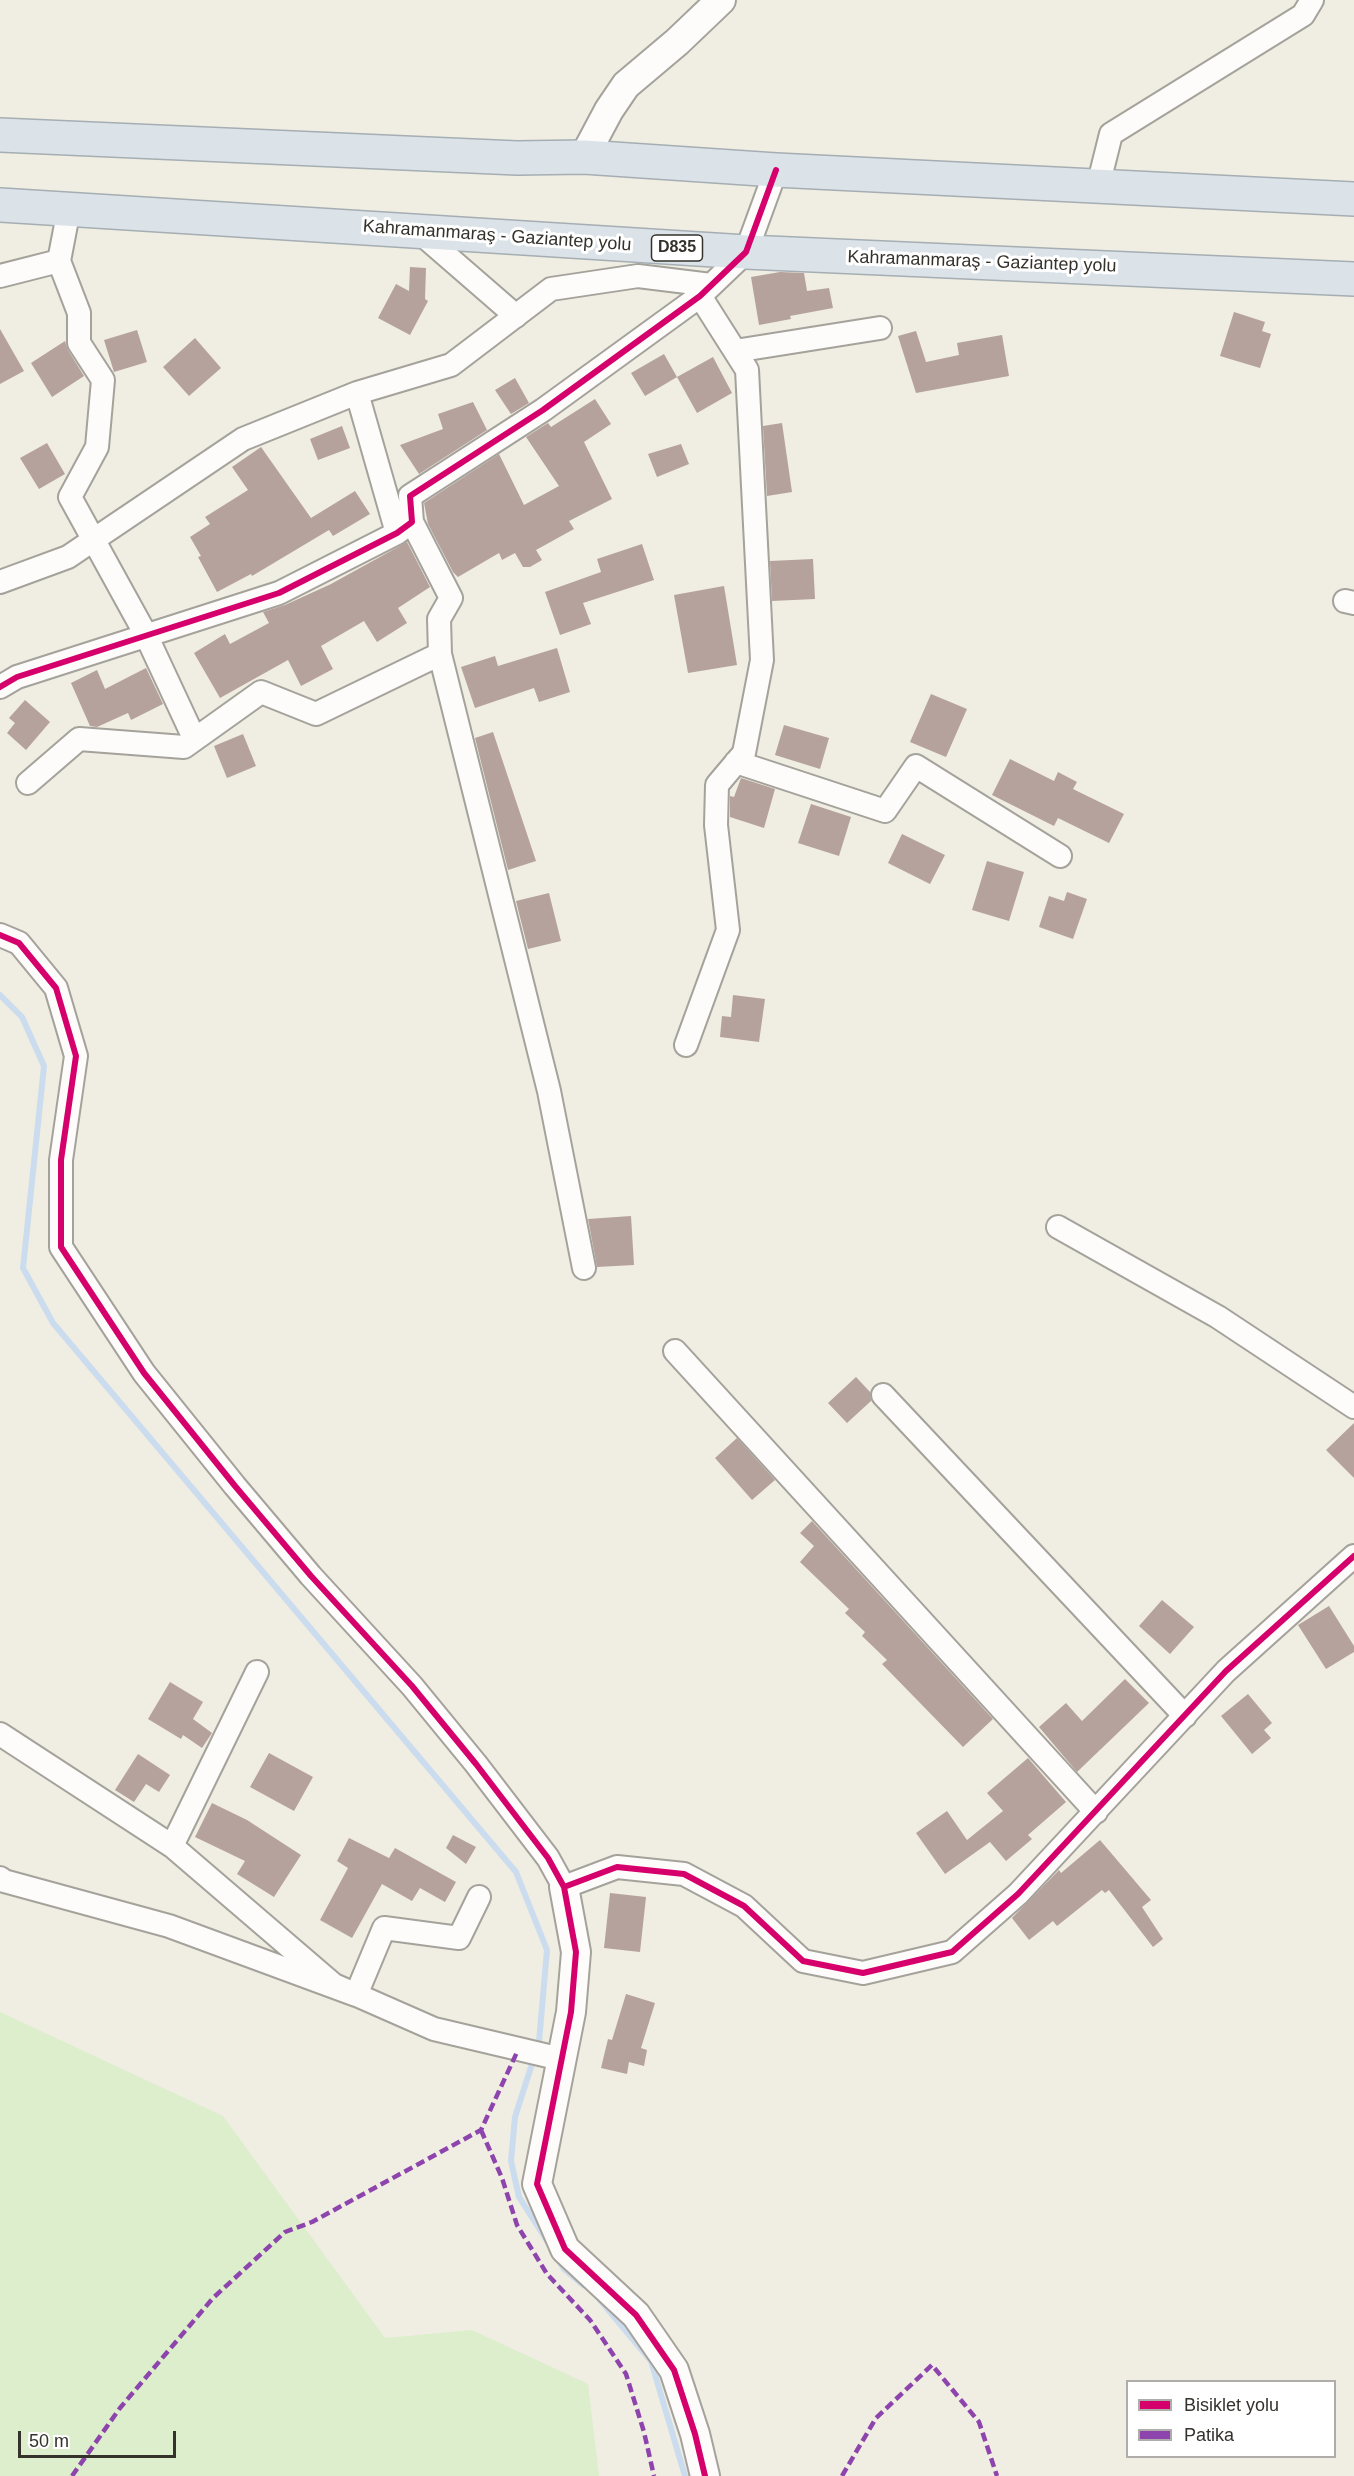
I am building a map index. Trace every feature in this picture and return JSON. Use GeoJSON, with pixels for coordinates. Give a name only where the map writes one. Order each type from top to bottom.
{"type":"FeatureCollection","features":[{"type":"Feature","properties":{"kind":"highway"},"geometry":{"type":"LineString","coordinates":[[0,135],[517,158],[584,156],[776,170],[1354,199]]}},
{"type":"Feature","properties":{"kind":"highway","name":"Kahramanmaraş - Gaziantep yolu"},"geometry":{"type":"LineString","coordinates":[[0,205],[746,252],[1354,279]]}},
{"type":"Feature","properties":{"kind":"street"},"geometry":{"type":"LineString","coordinates":[[584,156],[609,110],[626,85],[677,42],[721,0]]}},
{"type":"Feature","properties":{"kind":"street"},"geometry":{"type":"LineString","coordinates":[[1098,186],[1111,134],[1303,15],[1312,0]]}},
{"type":"Feature","properties":{"kind":"street"},"geometry":{"type":"LineString","coordinates":[[405,527],[410,496],[543,410],[706,291],[746,252],[776,170]]}},
{"type":"Feature","properties":{"kind":"street"},"geometry":{"type":"LineString","coordinates":[[69,209],[59,261],[79,313],[79,343],[103,380],[97,447],[70,497],[146,635],[194,738]]}},
{"type":"Feature","properties":{"kind":"street"},"geometry":{"type":"LineString","coordinates":[[418,231],[516,316]]}},
{"type":"Feature","properties":{"kind":"street"},"geometry":{"type":"LineString","coordinates":[[0,276],[59,261]]}},
{"type":"Feature","properties":{"kind":"street"},"geometry":{"type":"LineString","coordinates":[[0,582],[68,557],[243,439],[357,393],[451,365],[551,289],[638,276],[706,291]]}},
{"type":"Feature","properties":{"kind":"street"},"geometry":{"type":"LineString","coordinates":[[686,1045],[728,930],[716,825],[717,784],[744,753],[762,660],[747,370],[735,351],[706,291]]}},
{"type":"Feature","properties":{"kind":"street"},"geometry":{"type":"LineString","coordinates":[[735,351],[880,328]]}},
{"type":"Feature","properties":{"kind":"street"},"geometry":{"type":"LineString","coordinates":[[357,393],[405,527],[451,598],[439,620],[441,654],[549,1091],[584,1268]]}},
{"type":"Feature","properties":{"kind":"street"},"geometry":{"type":"LineString","coordinates":[[0,687],[17,677],[279,593],[405,527]]}},
{"type":"Feature","properties":{"kind":"street"},"geometry":{"type":"LineString","coordinates":[[28,783],[79,739],[184,747],[261,692],[316,714],[441,654]]}},
{"type":"Feature","properties":{"kind":"street"},"geometry":{"type":"LineString","coordinates":[[736,762],[885,811],[916,766],[1060,856]]}},
{"type":"Feature","properties":{"kind":"street"},"geometry":{"type":"LineString","coordinates":[[0,935],[19,943],[56,988],[76,1056],[61,1160],[61,1247],[144,1373],[235,1486],[312,1576],[412,1686],[476,1764],[548,1858],[564,1887],[576,1952],[571,2012],[537,2184],[565,2249],[636,2315],[674,2370],[695,2434],[705,2476]]}},
{"type":"Feature","properties":{"kind":"street"},"geometry":{"type":"LineString","coordinates":[[1058,1227],[1218,1317],[1354,1407]]}},
{"type":"Feature","properties":{"kind":"street"},"geometry":{"type":"LineString","coordinates":[[675,1351],[1096,1812]]}},
{"type":"Feature","properties":{"kind":"street"},"geometry":{"type":"LineString","coordinates":[[883,1395],[1185,1716]]}},
{"type":"Feature","properties":{"kind":"street"},"geometry":{"type":"LineString","coordinates":[[564,1887],[617,1867],[684,1874],[744,1906],[803,1961],[863,1973],[952,1952],[1018,1894],[1226,1671],[1354,1556]]}},
{"type":"Feature","properties":{"kind":"street"},"geometry":{"type":"LineString","coordinates":[[172,1846],[256,1672]]}},
{"type":"Feature","properties":{"kind":"street"},"geometry":{"type":"LineString","coordinates":[[0,1734],[172,1846],[334,1985],[434,2030],[561,2059]]}},
{"type":"Feature","properties":{"kind":"street"},"geometry":{"type":"LineString","coordinates":[[0,1878],[169,1926],[356,1995]]}},
{"type":"Feature","properties":{"kind":"street"},"geometry":{"type":"LineString","coordinates":[[356,1995],[384,1928],[459,1938],[479,1897]]}},
{"type":"Feature","properties":{"kind":"green space"},"geometry":{"type":"Polygon","coordinates":[[[0,2012],[223,2116],[385,2338],[472,2330],[588,2384],[599,2476],[0,2476],[0,2012]]]}},
{"type":"Feature","properties":{"kind":"building"},"geometry":{"type":"Polygon","coordinates":[[[410,267],[426,268],[425,299],[428,301],[410,335],[378,318],[396,284],[409,291],[410,267]]]}},
{"type":"Feature","properties":{"kind":"building"},"geometry":{"type":"Polygon","coordinates":[[[780,272],[804,273],[807,291],[829,288],[833,308],[790,316],[791,319],[759,325],[751,277],[780,272]]]}},
{"type":"Feature","properties":{"kind":"building"},"geometry":{"type":"Polygon","coordinates":[[[1234,312],[1265,322],[1262,331],[1271,334],[1260,368],[1220,356],[1234,312]]]}},
{"type":"Feature","properties":{"kind":"building"},"geometry":{"type":"Polygon","coordinates":[[[0,329],[24,371],[0,384],[0,329]]]}},
{"type":"Feature","properties":{"kind":"building"},"geometry":{"type":"Polygon","coordinates":[[[137,330],[147,362],[114,372],[104,340],[137,330]]]}},
{"type":"Feature","properties":{"kind":"building"},"geometry":{"type":"Polygon","coordinates":[[[916,331],[926,362],[959,355],[957,343],[1002,335],[1009,376],[916,393],[898,336],[916,331]]]}},
{"type":"Feature","properties":{"kind":"building"},"geometry":{"type":"Polygon","coordinates":[[[195,338],[221,368],[189,396],[163,367],[195,338]]]}},
{"type":"Feature","properties":{"kind":"building"},"geometry":{"type":"Polygon","coordinates":[[[65,341],[84,376],[52,397],[31,363],[65,341]]]}},
{"type":"Feature","properties":{"kind":"building"},"geometry":{"type":"Polygon","coordinates":[[[664,354],[677,377],[645,396],[631,373],[664,354]]]}},
{"type":"Feature","properties":{"kind":"building"},"geometry":{"type":"Polygon","coordinates":[[[713,357],[732,393],[697,413],[677,377],[713,357]]]}},
{"type":"Feature","properties":{"kind":"building"},"geometry":{"type":"Polygon","coordinates":[[[515,378],[529,403],[511,414],[495,390],[515,378]]]}},
{"type":"Feature","properties":{"kind":"building"},"geometry":{"type":"Polygon","coordinates":[[[595,399],[611,424],[584,442],[612,499],[569,521],[574,529],[536,550],[542,560],[530,567],[523,567],[515,553],[502,560],[499,553],[458,577],[453,572],[428,524],[424,503],[499,454],[524,505],[559,486],[526,437],[548,423],[551,427],[595,399]]]}},
{"type":"Feature","properties":{"kind":"building"},"geometry":{"type":"Polygon","coordinates":[[[473,402],[487,430],[419,474],[400,445],[443,429],[438,414],[473,402]]]}},
{"type":"Feature","properties":{"kind":"building"},"geometry":{"type":"Polygon","coordinates":[[[782,423],[792,492],[767,496],[763,426],[782,423]]]}},
{"type":"Feature","properties":{"kind":"building"},"geometry":{"type":"Polygon","coordinates":[[[342,426],[350,448],[318,460],[310,439],[342,426]]]}},
{"type":"Feature","properties":{"kind":"building"},"geometry":{"type":"Polygon","coordinates":[[[47,443],[65,474],[39,489],[20,458],[47,443]]]}},
{"type":"Feature","properties":{"kind":"building"},"geometry":{"type":"Polygon","coordinates":[[[681,444],[689,464],[657,477],[648,454],[681,444]]]}},
{"type":"Feature","properties":{"kind":"building"},"geometry":{"type":"Polygon","coordinates":[[[261,447],[311,518],[355,491],[370,514],[333,536],[329,530],[252,576],[251,574],[217,592],[190,537],[210,524],[205,517],[248,490],[232,467],[261,447]]]}},
{"type":"Feature","properties":{"kind":"building"},"geometry":{"type":"Polygon","coordinates":[[[407,542],[430,587],[398,608],[407,623],[377,642],[364,621],[321,646],[333,669],[301,686],[288,660],[220,698],[194,653],[225,634],[230,644],[269,623],[263,612],[285,605],[331,584],[407,542]]]}},
{"type":"Feature","properties":{"kind":"building"},"geometry":{"type":"Polygon","coordinates":[[[642,544],[654,580],[583,603],[591,624],[560,635],[545,592],[601,572],[597,559],[642,544]]]}},
{"type":"Feature","properties":{"kind":"building"},"geometry":{"type":"Polygon","coordinates":[[[813,559],[815,599],[772,601],[770,561],[813,559]]]}},
{"type":"Feature","properties":{"kind":"building"},"geometry":{"type":"Polygon","coordinates":[[[724,586],[737,665],[688,673],[674,595],[724,586]]]}},
{"type":"Feature","properties":{"kind":"building"},"geometry":{"type":"Polygon","coordinates":[[[557,648],[570,692],[539,702],[534,688],[475,708],[461,667],[495,656],[498,666],[557,648]]]}},
{"type":"Feature","properties":{"kind":"building"},"geometry":{"type":"Polygon","coordinates":[[[146,668],[163,704],[131,720],[128,713],[97,727],[90,726],[71,683],[97,670],[105,689],[146,668]]]}},
{"type":"Feature","properties":{"kind":"building"},"geometry":{"type":"Polygon","coordinates":[[[931,694],[967,709],[946,757],[910,742],[931,694]]]}},
{"type":"Feature","properties":{"kind":"building"},"geometry":{"type":"Polygon","coordinates":[[[25,700],[50,722],[26,750],[7,733],[15,723],[9,718],[25,700]]]}},
{"type":"Feature","properties":{"kind":"building"},"geometry":{"type":"Polygon","coordinates":[[[784,725],[829,738],[820,769],[775,755],[784,725]]]}},
{"type":"Feature","properties":{"kind":"building"},"geometry":{"type":"Polygon","coordinates":[[[493,732],[536,861],[508,870],[475,738],[493,732]]]}},
{"type":"Feature","properties":{"kind":"building"},"geometry":{"type":"Polygon","coordinates":[[[243,734],[256,766],[227,778],[214,746],[243,734]]]}},
{"type":"Feature","properties":{"kind":"building"},"geometry":{"type":"Polygon","coordinates":[[[1010,759],[1054,781],[1058,772],[1077,782],[1073,789],[1124,814],[1109,843],[1058,818],[1054,826],[992,795],[1010,759]]]}},
{"type":"Feature","properties":{"kind":"building"},"geometry":{"type":"Polygon","coordinates":[[[741,778],[775,789],[764,828],[730,817],[730,796],[734,797],[741,778]]]}},
{"type":"Feature","properties":{"kind":"building"},"geometry":{"type":"Polygon","coordinates":[[[811,804],[851,817],[839,856],[798,843],[811,804]]]}},
{"type":"Feature","properties":{"kind":"building"},"geometry":{"type":"Polygon","coordinates":[[[902,834],[945,855],[930,884],[888,863],[902,834]]]}},
{"type":"Feature","properties":{"kind":"building"},"geometry":{"type":"Polygon","coordinates":[[[987,861],[1024,872],[1009,921],[972,910],[987,861]]]}},
{"type":"Feature","properties":{"kind":"building"},"geometry":{"type":"Polygon","coordinates":[[[1067,892],[1087,899],[1073,939],[1039,927],[1049,896],[1064,901],[1067,892]]]}},
{"type":"Feature","properties":{"kind":"building"},"geometry":{"type":"Polygon","coordinates":[[[549,893],[561,941],[528,949],[516,901],[549,893]]]}},
{"type":"Feature","properties":{"kind":"building"},"geometry":{"type":"Polygon","coordinates":[[[733,995],[765,999],[759,1042],[720,1037],[722,1016],[731,1017],[733,995]]]}},
{"type":"Feature","properties":{"kind":"building"},"geometry":{"type":"Polygon","coordinates":[[[631,1216],[634,1265],[597,1267],[588,1219],[631,1216]]]}},
{"type":"Feature","properties":{"kind":"building"},"geometry":{"type":"Polygon","coordinates":[[[856,1377],[870,1392],[871,1401],[847,1423],[828,1403],[856,1377]]]}},
{"type":"Feature","properties":{"kind":"building"},"geometry":{"type":"Polygon","coordinates":[[[1354,1423],[1354,1478],[1326,1450],[1354,1423]]]}},
{"type":"Feature","properties":{"kind":"building"},"geometry":{"type":"Polygon","coordinates":[[[737,1438],[775,1480],[752,1500],[715,1458],[737,1438]]]}},
{"type":"Feature","properties":{"kind":"building"},"geometry":{"type":"Polygon","coordinates":[[[812,1521],[993,1719],[963,1747],[882,1664],[887,1660],[862,1636],[865,1632],[845,1613],[849,1609],[800,1562],[814,1546],[800,1533],[812,1521]]]}},
{"type":"Feature","properties":{"kind":"building"},"geometry":{"type":"Polygon","coordinates":[[[1162,1600],[1194,1627],[1170,1654],[1139,1626],[1162,1600]]]}},
{"type":"Feature","properties":{"kind":"building"},"geometry":{"type":"Polygon","coordinates":[[[1329,1606],[1354,1646],[1354,1652],[1326,1669],[1298,1625],[1329,1606]]]}},
{"type":"Feature","properties":{"kind":"building"},"geometry":{"type":"Polygon","coordinates":[[[1125,1679],[1149,1703],[1077,1772],[1039,1727],[1066,1703],[1082,1721],[1125,1679]]]}},
{"type":"Feature","properties":{"kind":"building"},"geometry":{"type":"Polygon","coordinates":[[[170,1682],[203,1702],[193,1719],[212,1733],[202,1748],[183,1735],[181,1739],[148,1719],[170,1682]]]}},
{"type":"Feature","properties":{"kind":"building"},"geometry":{"type":"Polygon","coordinates":[[[1248,1694],[1272,1723],[1264,1730],[1271,1738],[1252,1754],[1221,1716],[1248,1694]]]}},
{"type":"Feature","properties":{"kind":"building"},"geometry":{"type":"Polygon","coordinates":[[[269,1753],[313,1777],[294,1811],[250,1787],[269,1753]]]}},
{"type":"Feature","properties":{"kind":"building"},"geometry":{"type":"Polygon","coordinates":[[[138,1754],[170,1775],[159,1792],[146,1784],[134,1802],[115,1790],[138,1754]]]}},
{"type":"Feature","properties":{"kind":"building"},"geometry":{"type":"Polygon","coordinates":[[[1028,1758],[1066,1802],[1028,1835],[1032,1839],[1006,1861],[990,1842],[945,1874],[916,1833],[947,1811],[967,1840],[1003,1811],[987,1793],[1028,1758]]]}},
{"type":"Feature","properties":{"kind":"building"},"geometry":{"type":"Polygon","coordinates":[[[212,1803],[247,1820],[301,1855],[274,1897],[237,1874],[245,1861],[195,1837],[212,1803]]]}},
{"type":"Feature","properties":{"kind":"building"},"geometry":{"type":"Polygon","coordinates":[[[453,1835],[476,1847],[466,1864],[446,1848],[453,1835]]]}},
{"type":"Feature","properties":{"kind":"building"},"geometry":{"type":"Polygon","coordinates":[[[349,1838],[389,1858],[395,1848],[456,1882],[445,1902],[420,1888],[412,1901],[382,1884],[352,1938],[320,1920],[348,1868],[337,1861],[349,1838]]]}},
{"type":"Feature","properties":{"kind":"building"},"geometry":{"type":"Polygon","coordinates":[[[1100,1840],[1151,1900],[1142,1907],[1163,1939],[1153,1947],[1109,1890],[1105,1893],[1102,1890],[1057,1926],[1053,1921],[1029,1940],[1012,1918],[1059,1870],[1061,1873],[1100,1840]]]}},
{"type":"Feature","properties":{"kind":"building"},"geometry":{"type":"Polygon","coordinates":[[[610,1893],[646,1897],[640,1952],[604,1948],[610,1893]]]}},
{"type":"Feature","properties":{"kind":"building"},"geometry":{"type":"Polygon","coordinates":[[[626,1994],[655,2003],[641,2048],[647,2050],[644,2066],[629,2062],[627,2074],[601,2068],[608,2039],[612,2040],[626,1994]]]}},
{"type":"Feature","properties":{"kind":"waterway"},"geometry":{"type":"LineString","coordinates":[[0,995],[22,1017],[44,1066],[23,1268],[53,1323],[516,1872],[547,1950],[539,2042],[515,2117],[511,2161],[519,2197],[549,2244]]}},
{"type":"Feature","properties":{"kind":"waterway"},"geometry":{"type":"LineString","coordinates":[[559,2261],[564,2269],[583,2285]]}},
{"type":"Feature","properties":{"kind":"waterway"},"geometry":{"type":"LineString","coordinates":[[600,2300],[651,2361],[685,2476]]}},
{"type":"Feature","properties":{"kind":"marked path"},"geometry":{"type":"LineString","coordinates":[[72,2476],[120,2408],[213,2298],[285,2232],[312,2222],[481,2130],[518,2050]]}},
{"type":"Feature","properties":{"kind":"marked path"},"geometry":{"type":"LineString","coordinates":[[481,2130],[502,2178],[517,2225],[547,2274],[590,2320],[626,2374],[644,2432],[654,2476]]}},
{"type":"Feature","properties":{"kind":"marked path"},"geometry":{"type":"LineString","coordinates":[[842,2476],[876,2418],[932,2365],[979,2422],[997,2476]]}},
{"type":"Feature","properties":{"kind":"cycle path"},"geometry":{"type":"LineString","coordinates":[[0,687],[17,677],[279,593],[397,533],[412,522],[410,496],[543,410],[700,296],[746,252],[776,170]]}},
{"type":"Feature","properties":{"kind":"cycle path"},"geometry":{"type":"LineString","coordinates":[[0,935],[19,943],[56,988],[76,1056],[61,1160],[61,1247],[144,1373],[311,1576],[412,1686],[476,1764],[548,1858],[564,1887],[576,1952],[571,2012],[537,2184],[565,2249],[636,2315],[674,2370],[695,2434],[705,2476]]}},
{"type":"Feature","properties":{"kind":"cycle path"},"geometry":{"type":"LineString","coordinates":[[564,1887],[617,1867],[684,1874],[744,1906],[803,1961],[863,1973],[952,1952],[1018,1894],[1226,1671],[1354,1556]]}}]}
